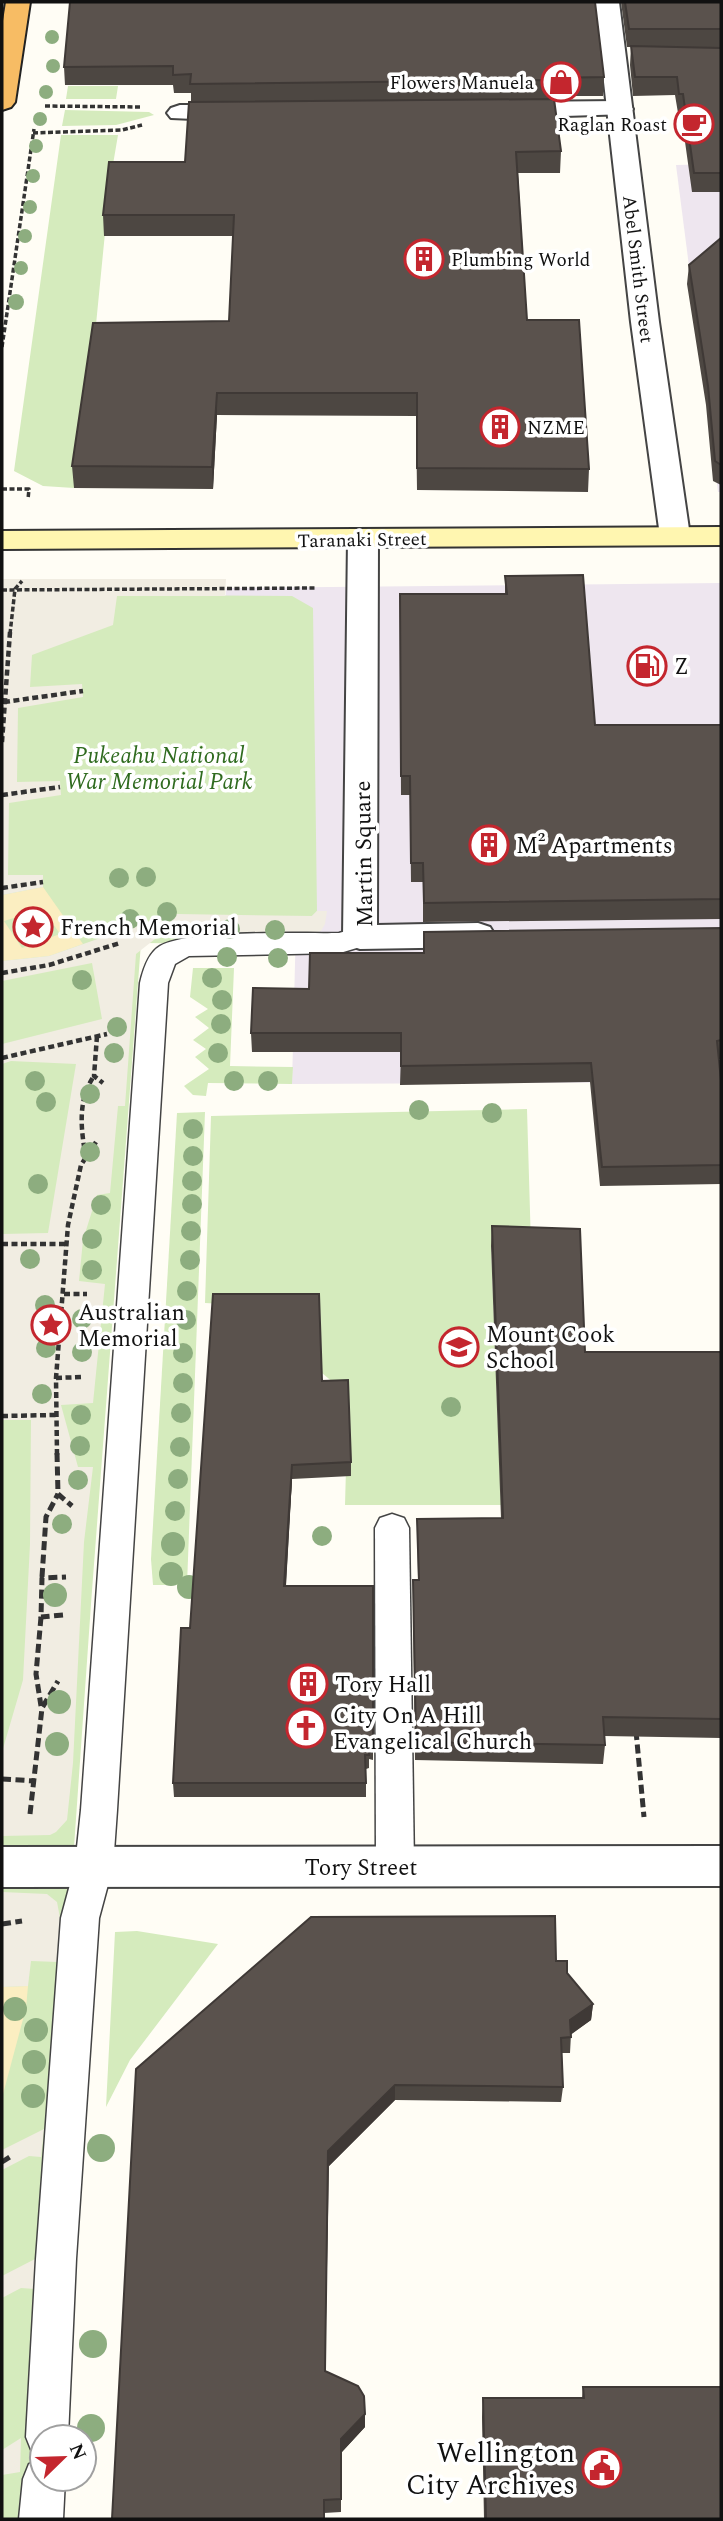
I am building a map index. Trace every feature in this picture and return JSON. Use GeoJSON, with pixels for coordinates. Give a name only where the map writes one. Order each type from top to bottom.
{"type":"FeatureCollection","features":[{"type":"Feature","properties":{"kind":"highway"},"geometry":{"type":"LineString","coordinates":[[2,102],[18,2]]}},
{"type":"Feature","properties":{"kind":"main road","name":"Taranaki Street"},"geometry":{"type":"LineString","coordinates":[[2,540],[721,536]]}},
{"type":"Feature","properties":{"kind":"street","name":"Abel Smith Street"},"geometry":{"type":"LineString","coordinates":[[607,2],[627,57],[620,109],[675,536]]}},
{"type":"Feature","properties":{"kind":"street"},"geometry":{"type":"LineString","coordinates":[[472,111],[620,109]]}},
{"type":"Feature","properties":{"kind":"street"},"geometry":{"type":"LineString","coordinates":[[180,113],[263,113]]}},
{"type":"Feature","properties":{"kind":"street","name":"Martin Square"},"geometry":{"type":"LineString","coordinates":[[363,539],[360,937],[506,935]]}},
{"type":"Feature","properties":{"kind":"street","name":"Tory Street"},"geometry":{"type":"LineString","coordinates":[[2,1867],[721,1866]]}},
{"type":"Feature","properties":{"kind":"lane"},"geometry":{"type":"LineString","coordinates":[[48,2423],[56,2259],[80,1918],[94,1866],[154,993],[160,961],[173,950],[190,946],[340,943],[360,937]]}},
{"type":"Feature","properties":{"kind":"lane"},"geometry":{"type":"LineString","coordinates":[[392,1528],[395,1867]]}},
{"type":"Feature","properties":{"kind":"lane"},"geometry":{"type":"LineString","coordinates":[[41,2519],[43,2493]]}},
{"type":"Feature","properties":{"kind":"path"},"geometry":{"type":"LineString","coordinates":[[57,106],[130,105],[180,113]]}},
{"type":"Feature","properties":{"kind":"path"},"geometry":{"type":"LineString","coordinates":[[33,132],[122,130],[180,113]]}},
{"type":"Feature","properties":{"kind":"path"},"geometry":{"type":"LineString","coordinates":[[2,347],[35,119]]}},
{"type":"Feature","properties":{"kind":"path"},"geometry":{"type":"LineString","coordinates":[[2,489],[29,489]]}},
{"type":"Feature","properties":{"kind":"path"},"geometry":{"type":"LineString","coordinates":[[2,742],[16,589],[23,579]]}},
{"type":"Feature","properties":{"kind":"path"},"geometry":{"type":"LineString","coordinates":[[2,590],[320,588]]}},
{"type":"Feature","properties":{"kind":"path"},"geometry":{"type":"LineString","coordinates":[[4,702],[83,691]]}},
{"type":"Feature","properties":{"kind":"path"},"geometry":{"type":"LineString","coordinates":[[2,795],[60,788]]}},
{"type":"Feature","properties":{"kind":"path"},"geometry":{"type":"LineString","coordinates":[[2,888],[43,882]]}},
{"type":"Feature","properties":{"kind":"path"},"geometry":{"type":"LineString","coordinates":[[2,1058],[97,1036],[94,1076],[84,1087],[81,1133],[86,1159]]}},
{"type":"Feature","properties":{"kind":"path"},"geometry":{"type":"LineString","coordinates":[[94,1076],[104,1083]]}},
{"type":"Feature","properties":{"kind":"path"},"geometry":{"type":"LineString","coordinates":[[30,1814],[41,1708],[36,1674],[46,1517],[58,1494],[56,1378],[68,1225],[79,1177],[101,1133]]}},
{"type":"Feature","properties":{"kind":"path"},"geometry":{"type":"LineString","coordinates":[[2,1244],[67,1244]]}},
{"type":"Feature","properties":{"kind":"path"},"geometry":{"type":"LineString","coordinates":[[56,1378],[82,1377]]}},
{"type":"Feature","properties":{"kind":"path"},"geometry":{"type":"LineString","coordinates":[[2,1416],[56,1415]]}},
{"type":"Feature","properties":{"kind":"path"},"geometry":{"type":"LineString","coordinates":[[58,1494],[74,1508],[74,1518]]}},
{"type":"Feature","properties":{"kind":"path"},"geometry":{"type":"LineString","coordinates":[[42,1578],[70,1577]]}},
{"type":"Feature","properties":{"kind":"path"},"geometry":{"type":"LineString","coordinates":[[41,1617],[66,1615],[69,1605]]}},
{"type":"Feature","properties":{"kind":"path"},"geometry":{"type":"LineString","coordinates":[[41,1708],[62,1674]]}},
{"type":"Feature","properties":{"kind":"path"},"geometry":{"type":"LineString","coordinates":[[636,1727],[649,1866]]}},
{"type":"Feature","properties":{"kind":"path"},"geometry":{"type":"LineString","coordinates":[[2,1779],[35,1781]]}},
{"type":"Feature","properties":{"kind":"shaded area"},"geometry":{"type":"Polygon","coordinates":[[[721,164],[721,492],[718,492],[676,165],[721,164]]]}},
{"type":"Feature","properties":{"kind":"shaded area"},"geometry":{"type":"Polygon","coordinates":[[[2,579],[226,579],[225,596],[117,596],[113,625],[32,655],[30,687],[82,684],[83,697],[18,708],[17,782],[60,781],[61,795],[9,803],[8,875],[43,875],[43,887],[2,895],[2,579]]]}},
{"type":"Feature","properties":{"kind":"shaded area"},"geometry":{"type":"Polygon","coordinates":[[[721,583],[721,1082],[292,1084],[296,924],[211,878],[226,588],[721,583]]]}},
{"type":"Feature","properties":{"kind":"shaded area"},"geometry":{"type":"Polygon","coordinates":[[[317,911],[327,911],[325,924],[321,931],[315,933],[169,935],[155,939],[136,954],[125,1106],[118,1106],[110,1193],[97,1195],[83,1240],[79,1281],[105,1284],[93,1403],[61,1405],[78,1467],[93,1467],[84,1542],[73,1763],[67,1820],[50,1835],[2,1836],[2,1752],[23,1680],[30,1544],[31,1420],[2,1420],[2,1234],[48,1233],[76,1064],[11,1061],[2,1064],[2,1044],[102,1019],[92,963],[2,981],[2,961],[49,956],[177,914],[312,916],[317,911]]]}},
{"type":"Feature","properties":{"kind":"shaded area"},"geometry":{"type":"Polygon","coordinates":[[[2,1892],[47,1894],[57,1902],[60,1918],[58,1962],[31,1961],[28,1986],[2,1987],[2,1892]]]}},
{"type":"Feature","properties":{"kind":"shaded area"},"geometry":{"type":"Polygon","coordinates":[[[44,2129],[41,2157],[29,2156],[2,2170],[2,2150],[44,2129]]]}},
{"type":"Feature","properties":{"kind":"shaded area"},"geometry":{"type":"Polygon","coordinates":[[[35,2259],[35,2289],[21,2288],[2,2298],[2,2276],[35,2259]]]}},
{"type":"Feature","properties":{"kind":"shaded area"},"geometry":{"type":"Polygon","coordinates":[[[21,2438],[20,2472],[2,2475],[2,2450],[21,2438]]]}},
{"type":"Feature","properties":{"kind":"green space"},"geometry":{"type":"Polygon","coordinates":[[[68,86],[118,86],[116,99],[66,99],[68,86]]]}},
{"type":"Feature","properties":{"kind":"green space"},"geometry":{"type":"Polygon","coordinates":[[[65,110],[149,112],[154,115],[116,125],[62,126],[65,110]]]}},
{"type":"Feature","properties":{"kind":"green space"},"geometry":{"type":"Polygon","coordinates":[[[61,135],[118,135],[110,182],[94,345],[74,488],[43,486],[14,471],[61,135]]]}},
{"type":"Feature","properties":{"kind":"green space","name":"Pukeahu National War Memorial Park"},"geometry":{"type":"Polygon","coordinates":[[[2,594],[292,596],[313,608],[317,911],[312,916],[240,944],[141,943],[34,2423],[28,2423],[27,2519],[2,2519],[2,594]]]}},
{"type":"Feature","properties":{"kind":"green space"},"geometry":{"type":"Polygon","coordinates":[[[193,968],[234,968],[230,1066],[293,1067],[292,1084],[208,1083],[206,1096],[193,1095],[184,1086],[209,1069],[195,1057],[206,1049],[193,1040],[209,1028],[195,1017],[208,1009],[190,997],[193,968]]]}},
{"type":"Feature","properties":{"kind":"green space"},"geometry":{"type":"Polygon","coordinates":[[[527,1109],[531,1246],[491,1246],[501,1505],[345,1505],[348,1395],[322,1373],[320,1309],[205,1303],[211,1116],[527,1109]]]}},
{"type":"Feature","properties":{"kind":"green space"},"geometry":{"type":"Polygon","coordinates":[[[205,1112],[187,1585],[153,1585],[151,1559],[177,1113],[205,1112]]]}},
{"type":"Feature","properties":{"kind":"green space"},"geometry":{"type":"Polygon","coordinates":[[[137,1931],[218,1944],[130,2060],[106,2107],[115,1932],[137,1931]]]}},
{"type":"Feature","properties":{"kind":"sand"},"geometry":{"type":"Polygon","coordinates":[[[43,887],[83,944],[49,956],[2,961],[2,895],[43,887]],[[43,909],[4,921],[22,948],[60,934],[43,909]]]}},
{"type":"Feature","properties":{"kind":"sand"},"geometry":{"type":"Polygon","coordinates":[[[28,1986],[26,2008],[2,2098],[2,1987],[28,1986]]]}},
{"type":"Feature","properties":{"kind":"building"},"geometry":{"type":"Polygon","coordinates":[[[70,2],[595,2],[604,77],[551,78],[552,80],[190,84],[191,74],[173,75],[173,66],[64,67],[70,2]]]}},
{"type":"Feature","properties":{"kind":"building"},"geometry":{"type":"Polygon","coordinates":[[[625,2],[721,2],[721,29],[629,29],[625,2]]]}},
{"type":"Feature","properties":{"kind":"building"},"geometry":{"type":"Polygon","coordinates":[[[631,46],[721,48],[721,173],[694,173],[683,94],[679,94],[677,77],[635,77],[631,46]]]}},
{"type":"Feature","properties":{"kind":"building"},"geometry":{"type":"Polygon","coordinates":[[[554,99],[561,151],[516,152],[527,320],[579,320],[589,469],[417,468],[417,393],[217,393],[212,467],[72,466],[93,323],[229,321],[234,215],[103,215],[109,162],[185,162],[189,102],[554,99]]]}},
{"type":"Feature","properties":{"kind":"building"},"geometry":{"type":"Polygon","coordinates":[[[721,238],[721,465],[715,461],[708,386],[689,265],[721,238]]]}},
{"type":"Feature","properties":{"kind":"building"},"geometry":{"type":"Polygon","coordinates":[[[583,575],[595,725],[721,725],[721,899],[424,903],[423,863],[411,863],[410,776],[401,776],[400,594],[507,594],[505,576],[583,575]]]}},
{"type":"Feature","properties":{"kind":"building"},"geometry":{"type":"Polygon","coordinates":[[[721,928],[721,1040],[717,1041],[721,1080],[721,1165],[602,1167],[591,1063],[401,1066],[401,1033],[251,1033],[253,988],[309,989],[310,953],[424,953],[424,932],[721,928]]]}},
{"type":"Feature","properties":{"kind":"building"},"geometry":{"type":"Polygon","coordinates":[[[492,1226],[580,1229],[585,1352],[721,1352],[721,1719],[603,1717],[605,1745],[416,1742],[413,1580],[419,1580],[417,1519],[503,1518],[492,1226]]]}},
{"type":"Feature","properties":{"kind":"building"},"geometry":{"type":"Polygon","coordinates":[[[213,1294],[319,1294],[322,1381],[348,1380],[351,1462],[292,1465],[284,1586],[373,1586],[373,1746],[369,1746],[369,1755],[365,1755],[366,1783],[173,1783],[181,1628],[190,1628],[213,1294]]]}},
{"type":"Feature","properties":{"kind":"building"},"geometry":{"type":"Polygon","coordinates":[[[555,1916],[556,1961],[567,1961],[567,1973],[593,2004],[570,2020],[571,2037],[561,2038],[563,2087],[395,2085],[328,2151],[325,2371],[358,2386],[364,2396],[365,2414],[341,2439],[341,2499],[324,2500],[324,2519],[112,2519],[136,2069],[311,1917],[555,1916]]]}},
{"type":"Feature","properties":{"kind":"building","name":"Wellington City Archives"},"geometry":{"type":"Polygon","coordinates":[[[583,2387],[721,2387],[721,2519],[486,2519],[483,2398],[584,2398],[583,2387]]]}},
{"type":"Feature","properties":{"kind":"place","name":"Flowers Manuela"},"geometry":{"type":"Point","coordinates":[561,82]}},
{"type":"Feature","properties":{"kind":"place","name":"Raglan Roast"},"geometry":{"type":"Point","coordinates":[694,124]}},
{"type":"Feature","properties":{"kind":"place","name":"Plumbing World"},"geometry":{"type":"Point","coordinates":[424,259]}},
{"type":"Feature","properties":{"kind":"place","name":"NZME"},"geometry":{"type":"Point","coordinates":[500,427]}},
{"type":"Feature","properties":{"kind":"place","name":"Z"},"geometry":{"type":"Point","coordinates":[647,666]}},
{"type":"Feature","properties":{"kind":"place","name":"M² Apartments"},"geometry":{"type":"Point","coordinates":[489,845]}},
{"type":"Feature","properties":{"kind":"place","name":"French Memorial"},"geometry":{"type":"Point","coordinates":[33,927]}},
{"type":"Feature","properties":{"kind":"place","name":"Australian Memorial"},"geometry":{"type":"Point","coordinates":[51,1325]}},
{"type":"Feature","properties":{"kind":"place","name":"Mount Cook School"},"geometry":{"type":"Point","coordinates":[459,1347]}},
{"type":"Feature","properties":{"kind":"place","name":"Tory Hall"},"geometry":{"type":"Point","coordinates":[308,1684]}},
{"type":"Feature","properties":{"kind":"place","name":"City On A Hill Evangelical Church"},"geometry":{"type":"Point","coordinates":[306,1728]}},
{"type":"Feature","properties":{"kind":"place","name":"Wellington City Archives"},"geometry":{"type":"Point","coordinates":[602,2468]}}]}
